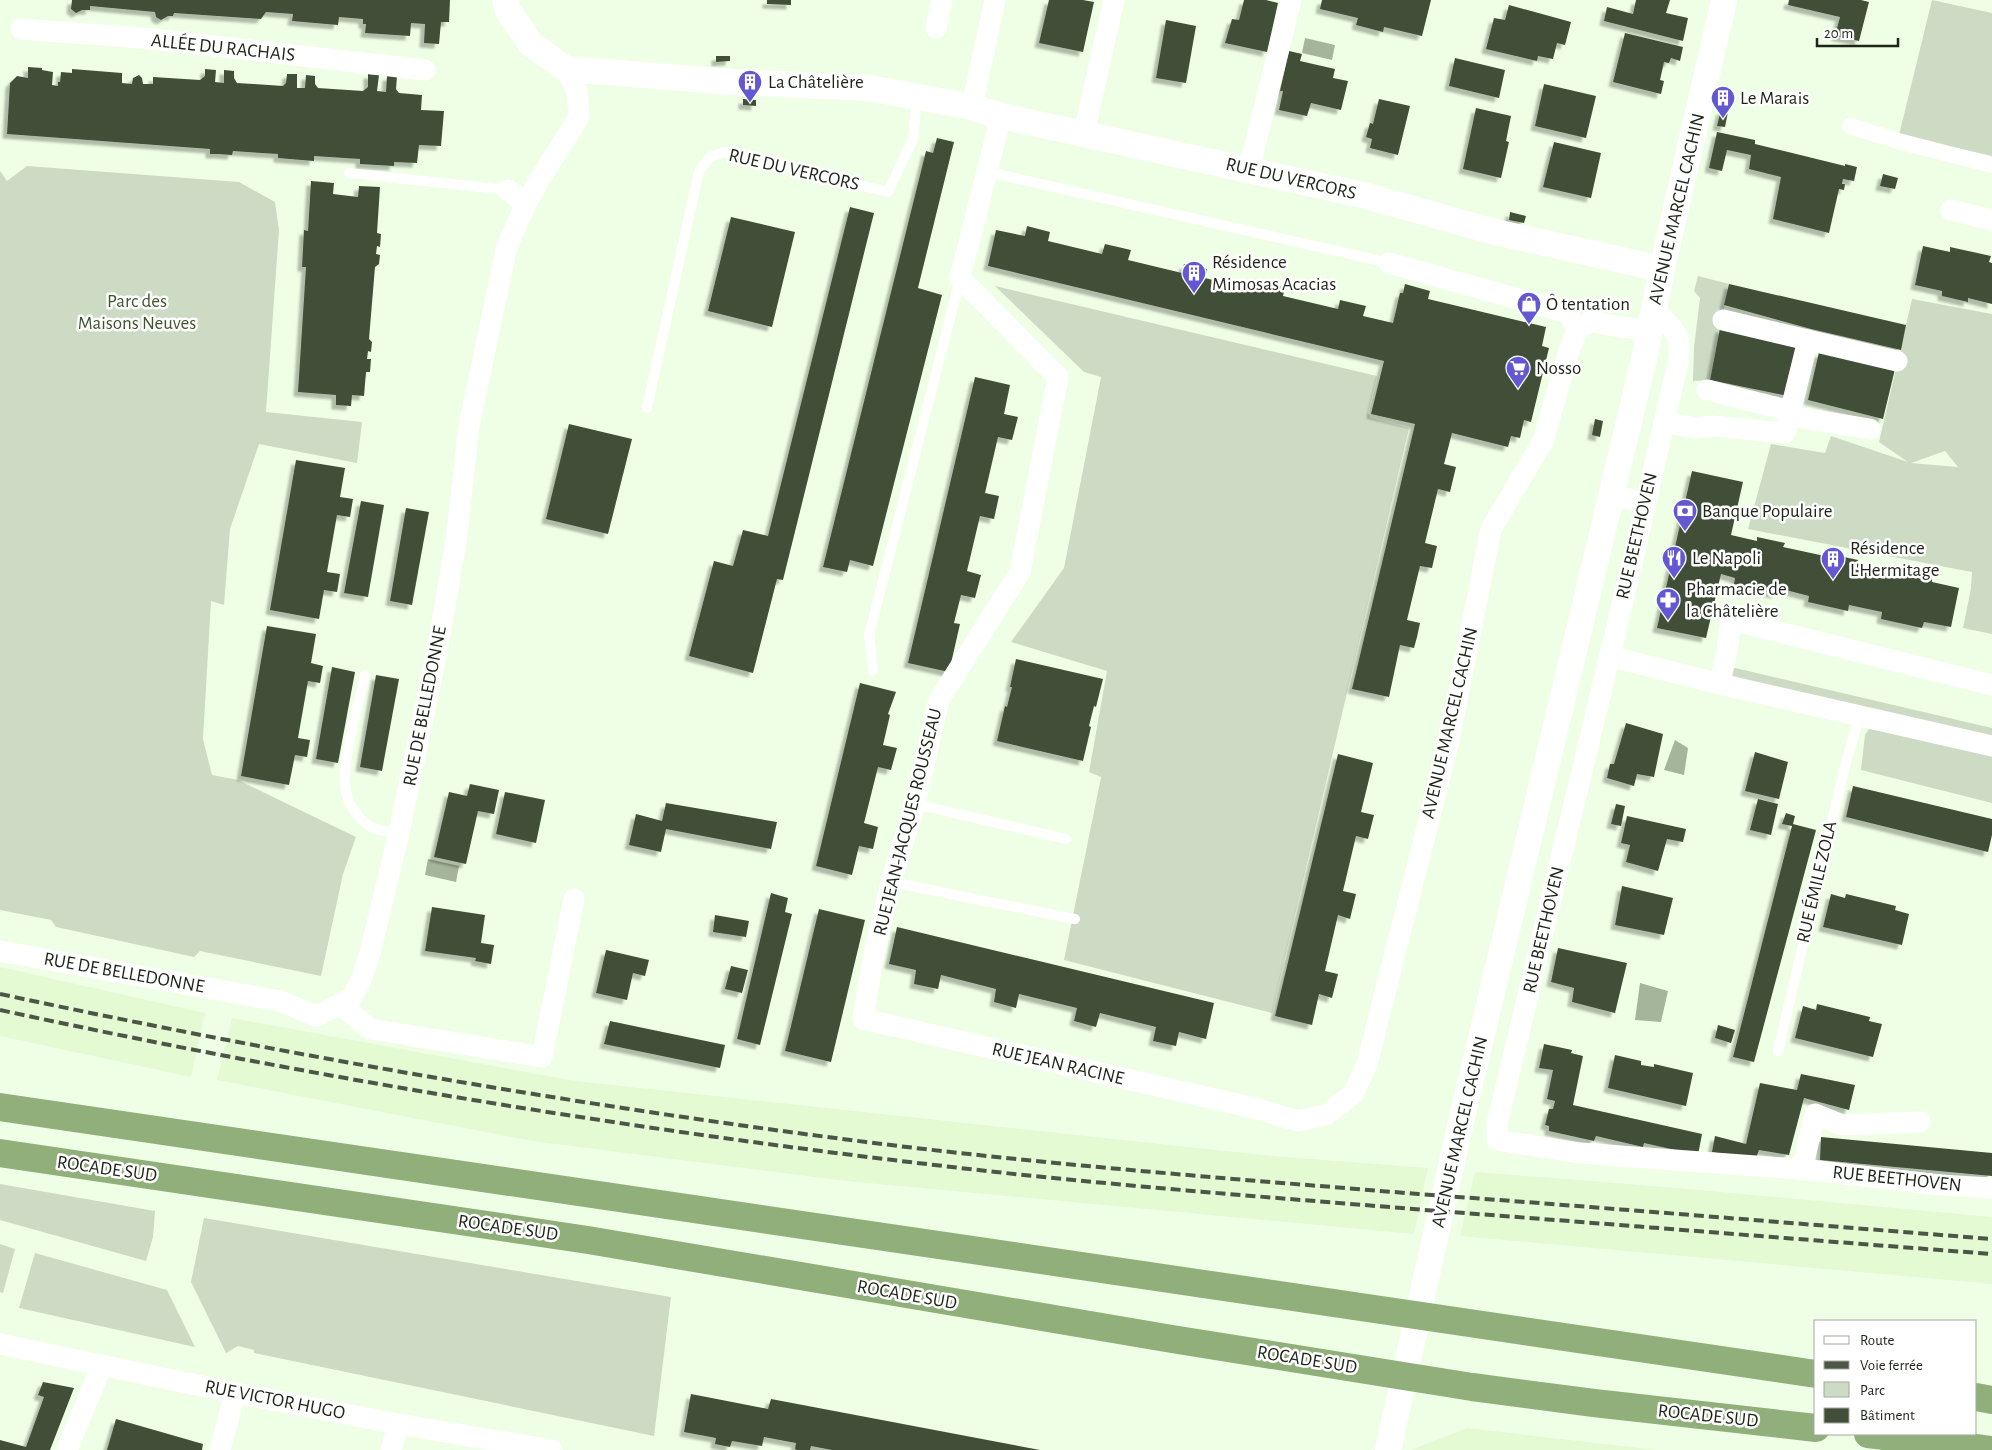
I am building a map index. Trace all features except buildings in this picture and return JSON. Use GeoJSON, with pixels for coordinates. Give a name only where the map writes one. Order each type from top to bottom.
{"type":"FeatureCollection","features":[{"type":"Feature","properties":{"kind":"highway"},"geometry":{"type":"LineString","coordinates":[[0,1107],[1814,1374]]}},
{"type":"Feature","properties":{"kind":"highway","name":"ROCADE SUD"},"geometry":{"type":"LineString","coordinates":[[0,1153],[588,1240],[1172,1339],[1472,1387],[1814,1428]]}},
{"type":"Feature","properties":{"kind":"highway"},"geometry":{"type":"LineString","coordinates":[[1977,1397],[1992,1400]]}},
{"type":"Feature","properties":{"kind":"highway"},"geometry":{"type":"LineString","coordinates":[[1876,1435],[1992,1450]]}},
{"type":"Feature","properties":{"kind":"street"},"geometry":{"type":"LineString","coordinates":[[504,0],[508,11],[531,44],[566,69]]}},
{"type":"Feature","properties":{"kind":"street"},"geometry":{"type":"LineString","coordinates":[[936,28],[942,0]]}},
{"type":"Feature","properties":{"kind":"street"},"geometry":{"type":"LineString","coordinates":[[972,107],[995,0]]}},
{"type":"Feature","properties":{"kind":"street"},"geometry":{"type":"LineString","coordinates":[[1084,133],[1114,0]]}},
{"type":"Feature","properties":{"kind":"street"},"geometry":{"type":"LineString","coordinates":[[1249,170],[1291,0]]}},
{"type":"Feature","properties":{"kind":"street","name":"AVENUE MARCEL CACHIN"},"geometry":{"type":"LineString","coordinates":[[1390,1441],[1459,1130],[1612,495],[1724,0]]}},
{"type":"Feature","properties":{"kind":"street","name":"ALLÉE DU RACHAIS"},"geometry":{"type":"LineString","coordinates":[[21,29],[153,40],[425,70]]}},
{"type":"Feature","properties":{"kind":"street","name":"RUE DU VERCORS"},"geometry":{"type":"LineString","coordinates":[[566,69],[734,82],[869,88],[972,107],[1001,116],[1363,195],[1494,232],[1662,269]]}},
{"type":"Feature","properties":{"kind":"street","name":"RUE DE BELLEDONNE"},"geometry":{"type":"LineString","coordinates":[[0,951],[280,1001],[316,1016],[351,999],[362,978],[399,833],[438,646],[455,552],[469,426],[507,246],[526,204],[579,117],[577,91],[566,69]]}},
{"type":"Feature","properties":{"kind":"street"},"geometry":{"type":"LineString","coordinates":[[960,278],[1001,116]]}},
{"type":"Feature","properties":{"kind":"street"},"geometry":{"type":"LineString","coordinates":[[1850,126],[1992,166]]}},
{"type":"Feature","properties":{"kind":"street"},"geometry":{"type":"LineString","coordinates":[[508,190],[526,204]]}},
{"type":"Feature","properties":{"kind":"street"},"geometry":{"type":"LineString","coordinates":[[1951,210],[1992,220]]}},
{"type":"Feature","properties":{"kind":"street"},"geometry":{"type":"LineString","coordinates":[[1385,262],[1568,313],[1577,330]]}},
{"type":"Feature","properties":{"kind":"street","name":"RUE JEAN-JACQUES ROUSSEAU"},"geometry":{"type":"LineString","coordinates":[[863,1019],[873,959],[891,882],[915,804],[939,700],[1020,572],[1058,377],[960,278]]}},
{"type":"Feature","properties":{"kind":"street"},"geometry":{"type":"LineString","coordinates":[[1722,320],[1897,361]]}},
{"type":"Feature","properties":{"kind":"street","name":"AVENUE MARCEL CACHIN"},"geometry":{"type":"LineString","coordinates":[[1254,1108],[1298,1121],[1328,1114],[1353,1094],[1367,1064],[1449,741],[1491,529],[1543,441],[1568,354],[1577,330],[1592,321],[1608,325],[1652,321]]}},
{"type":"Feature","properties":{"kind":"street","name":"RUE BEETHOVEN"},"geometry":{"type":"LineString","coordinates":[[1652,321],[1672,325],[1678,338],[1679,356],[1646,503],[1497,1124],[1496,1140],[1580,1153],[1802,1170],[1992,1188]]}},
{"type":"Feature","properties":{"kind":"street"},"geometry":{"type":"LineString","coordinates":[[1664,422],[1695,428],[1713,426],[1786,433],[1808,340]]}},
{"type":"Feature","properties":{"kind":"street"},"geometry":{"type":"LineString","coordinates":[[1707,390],[1790,413],[1870,429]]}},
{"type":"Feature","properties":{"kind":"street"},"geometry":{"type":"LineString","coordinates":[[1612,495],[1646,503]]}},
{"type":"Feature","properties":{"kind":"street"},"geometry":{"type":"LineString","coordinates":[[1720,684],[1727,650],[1730,620],[1992,685]]}},
{"type":"Feature","properties":{"kind":"street"},"geometry":{"type":"LineString","coordinates":[[1609,656],[1720,684],[1992,746]]}},
{"type":"Feature","properties":{"kind":"street"},"geometry":{"type":"LineString","coordinates":[[340,1005],[371,1029],[542,1057],[574,899]]}},
{"type":"Feature","properties":{"kind":"street","name":"RUE JEAN RACINE"},"geometry":{"type":"LineString","coordinates":[[863,1019],[1254,1108]]}},
{"type":"Feature","properties":{"kind":"street"},"geometry":{"type":"LineString","coordinates":[[1802,1170],[1815,1114],[1842,1125],[1920,1122]]}},
{"type":"Feature","properties":{"kind":"street","name":"RUE VICTOR HUGO"},"geometry":{"type":"LineString","coordinates":[[0,1344],[235,1393],[539,1449]]}},
{"type":"Feature","properties":{"kind":"street"},"geometry":{"type":"LineString","coordinates":[[67,1450],[102,1365]]}},
{"type":"Feature","properties":{"kind":"street"},"geometry":{"type":"LineString","coordinates":[[220,1450],[235,1393]]}},
{"type":"Feature","properties":{"kind":"street"},"geometry":{"type":"LineString","coordinates":[[391,1450],[398,1424]]}},
{"type":"Feature","properties":{"kind":"lane","name":"RUE DU VERCORS"},"geometry":{"type":"LineString","coordinates":[[647,408],[699,171],[710,157],[724,152],[888,192],[913,139],[917,98]]}},
{"type":"Feature","properties":{"kind":"lane"},"geometry":{"type":"LineString","coordinates":[[988,172],[1385,262]]}},
{"type":"Feature","properties":{"kind":"lane"},"geometry":{"type":"LineString","coordinates":[[349,173],[508,190]]}},
{"type":"Feature","properties":{"kind":"lane"},"geometry":{"type":"LineString","coordinates":[[873,670],[869,634],[960,278]]}},
{"type":"Feature","properties":{"kind":"lane"},"geometry":{"type":"LineString","coordinates":[[365,675],[345,767],[346,791],[352,807],[368,825],[377,830],[399,833]]}},
{"type":"Feature","properties":{"kind":"lane","name":"RUE ÉMILE ZOLA"},"geometry":{"type":"LineString","coordinates":[[1778,1051],[1846,762],[1860,715]]}},
{"type":"Feature","properties":{"kind":"lane"},"geometry":{"type":"LineString","coordinates":[[915,804],[1066,839]]}},
{"type":"Feature","properties":{"kind":"lane"},"geometry":{"type":"LineString","coordinates":[[891,882],[1075,918]]}},
{"type":"Feature","properties":{"kind":"shaded area"},"geometry":{"type":"Polygon","coordinates":[[[1305,38],[1335,45],[1332,60],[1302,53],[1305,38]]]}},
{"type":"Feature","properties":{"kind":"shaded area"},"geometry":{"type":"Polygon","coordinates":[[[1675,740],[1688,748],[1684,775],[1664,770],[1675,740]]]}},
{"type":"Feature","properties":{"kind":"shaded area"},"geometry":{"type":"Polygon","coordinates":[[[428,859],[459,866],[456,882],[425,875],[428,859]]]}},
{"type":"Feature","properties":{"kind":"shaded area"},"geometry":{"type":"Polygon","coordinates":[[[0,967],[205,1013],[191,1077],[0,1036],[0,967]]]}},
{"type":"Feature","properties":{"kind":"shaded area"},"geometry":{"type":"Polygon","coordinates":[[[1640,983],[1668,991],[1661,1022],[1635,1020],[1640,983]]]}},
{"type":"Feature","properties":{"kind":"shaded area"},"geometry":{"type":"Polygon","coordinates":[[[232,1018],[575,1081],[1272,1156],[1428,1168],[1414,1234],[846,1181],[532,1141],[217,1080],[232,1018]]]}},
{"type":"Feature","properties":{"kind":"shaded area"},"geometry":{"type":"Polygon","coordinates":[[[1475,1172],[1678,1188],[1992,1217],[1992,1284],[1460,1236],[1475,1172]]]}},
{"type":"Feature","properties":{"kind":"shaded area"},"geometry":{"type":"Polygon","coordinates":[[[1467,1428],[1656,1450],[1411,1450],[1467,1428]]]}},
{"type":"Feature","properties":{"kind":"green space"},"geometry":{"type":"Polygon","coordinates":[[[1932,0],[1992,13],[1992,156],[1899,135],[1932,0]]]}},
{"type":"Feature","properties":{"kind":"green space","name":"Parc des Maisons Neuves"},"geometry":{"type":"Polygon","coordinates":[[[27,166],[239,182],[275,202],[279,230],[266,412],[362,422],[357,463],[259,444],[230,529],[224,605],[211,601],[203,739],[212,775],[238,780],[356,837],[343,874],[321,976],[200,951],[194,957],[56,927],[51,920],[0,910],[0,171],[7,181],[27,166]]]}},
{"type":"Feature","properties":{"kind":"green space"},"geometry":{"type":"Polygon","coordinates":[[[1698,276],[1729,284],[1710,380],[1693,381],[1694,347],[1700,298],[1694,291],[1698,276]]]}},
{"type":"Feature","properties":{"kind":"green space"},"geometry":{"type":"Polygon","coordinates":[[[995,286],[1377,376],[1368,413],[1370,418],[1409,428],[1272,1013],[1064,960],[1101,777],[1089,772],[1107,671],[1011,642],[1064,568],[1101,377],[1084,372],[995,286]]]}},
{"type":"Feature","properties":{"kind":"green space"},"geometry":{"type":"Polygon","coordinates":[[[1912,299],[1992,314],[1992,634],[1963,628],[1971,588],[1972,572],[1748,529],[1771,444],[1825,453],[1831,436],[1908,462],[1879,442],[1912,299]],[[1945,451],[1911,463],[1958,467],[1945,451]]]}},
{"type":"Feature","properties":{"kind":"green space"},"geometry":{"type":"Polygon","coordinates":[[[1731,667],[1992,728],[1992,741],[1729,681],[1731,667]]]}},
{"type":"Feature","properties":{"kind":"green space"},"geometry":{"type":"Polygon","coordinates":[[[1873,723],[1992,750],[1992,803],[1861,770],[1865,735],[1873,723]]]}},
{"type":"Feature","properties":{"kind":"green space"},"geometry":{"type":"Polygon","coordinates":[[[0,1184],[155,1211],[153,1237],[146,1261],[0,1220],[0,1184]]]}},
{"type":"Feature","properties":{"kind":"green space"},"geometry":{"type":"Polygon","coordinates":[[[204,1218],[671,1297],[654,1436],[254,1353],[254,1350],[238,1346],[226,1353],[191,1282],[204,1218]]]}},
{"type":"Feature","properties":{"kind":"green space"},"geometry":{"type":"Polygon","coordinates":[[[0,1244],[15,1249],[3,1293],[0,1292],[0,1244]]]}},
{"type":"Feature","properties":{"kind":"green space"},"geometry":{"type":"Polygon","coordinates":[[[35,1253],[167,1290],[195,1347],[19,1308],[35,1253]]]}},
{"type":"Feature","properties":{"kind":"railway"},"geometry":{"type":"LineString","coordinates":[[0,994],[215,1038],[431,1077],[648,1112],[866,1142],[1004,1158],[1211,1177],[1992,1239]]}},
{"type":"Feature","properties":{"kind":"railway"},"geometry":{"type":"LineString","coordinates":[[0,1010],[247,1060],[496,1104],[746,1141],[871,1157],[1051,1178],[1217,1193],[1992,1254]]}},
{"type":"Feature","properties":{"kind":"place","name":"La Châtelière"},"geometry":{"type":"Point","coordinates":[750,103]}},
{"type":"Feature","properties":{"kind":"place","name":"Le Marais"},"geometry":{"type":"Point","coordinates":[1723,119]}},
{"type":"Feature","properties":{"kind":"place","name":"Résidence Mimosas Acacias"},"geometry":{"type":"Point","coordinates":[1194,294]}},
{"type":"Feature","properties":{"kind":"place","name":"Ô tentation"},"geometry":{"type":"Point","coordinates":[1529,325]}},
{"type":"Feature","properties":{"kind":"place","name":"Nosso"},"geometry":{"type":"Point","coordinates":[1518,389]}},
{"type":"Feature","properties":{"kind":"place","name":"Banque Populaire"},"geometry":{"type":"Point","coordinates":[1685,532]}},
{"type":"Feature","properties":{"kind":"place","name":"Le Napoli"},"geometry":{"type":"Point","coordinates":[1674,579]}},
{"type":"Feature","properties":{"kind":"place","name":"Résidence L'Hermitage"},"geometry":{"type":"Point","coordinates":[1833,580]}},
{"type":"Feature","properties":{"kind":"place","name":"Pharmacie de la Châtelière"},"geometry":{"type":"Point","coordinates":[1668,621]}}]}
